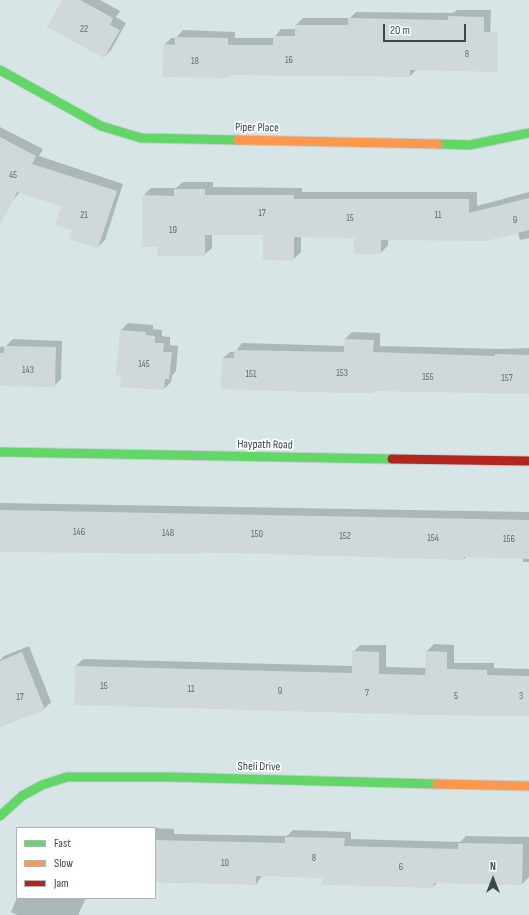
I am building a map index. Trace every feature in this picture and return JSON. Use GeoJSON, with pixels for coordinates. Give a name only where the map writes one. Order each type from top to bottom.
{"type":"FeatureCollection","features":[{"type":"Feature","properties":{"kind":"street","name":"Piper Place"},"geometry":{"type":"LineString","coordinates":[[0,70],[101,126],[142,138],[470,145],[520,136],[529,132]]}},
{"type":"Feature","properties":{"kind":"street","name":"Haypath Road"},"geometry":{"type":"LineString","coordinates":[[0,452],[529,461]]}},
{"type":"Feature","properties":{"kind":"street","name":"Sheli Drive"},"geometry":{"type":"LineString","coordinates":[[0,816],[22,796],[42,785],[67,777],[168,777],[529,786]]}},
{"type":"Feature","properties":{"kind":"shaded area"},"geometry":{"type":"Polygon","coordinates":[[[0,0],[529,0],[529,915],[0,915],[0,0]]]}},
{"type":"Feature","properties":{"kind":"building"},"geometry":{"type":"Polygon","coordinates":[[[62,0],[80,0],[113,18],[110,25],[120,30],[104,58],[47,27],[62,0]]]}},
{"type":"Feature","properties":{"kind":"building"},"geometry":{"type":"Polygon","coordinates":[[[448,16],[484,17],[484,32],[498,32],[498,72],[410,70],[410,77],[228,75],[227,78],[162,77],[163,44],[175,45],[175,37],[228,38],[228,45],[273,45],[273,36],[295,36],[295,25],[348,25],[348,18],[448,20],[448,16]]]}},
{"type":"Feature","properties":{"kind":"building"},"geometry":{"type":"Polygon","coordinates":[[[0,137],[36,156],[32,164],[117,191],[98,248],[69,239],[72,230],[55,225],[61,206],[17,192],[0,225],[0,137]]]}},
{"type":"Feature","properties":{"kind":"building"},"geometry":{"type":"Polygon","coordinates":[[[174,189],[205,189],[205,195],[294,195],[294,199],[469,199],[469,213],[529,198],[529,230],[487,241],[381,240],[381,254],[354,254],[354,238],[294,237],[294,261],[263,260],[263,235],[205,235],[205,256],[157,256],[157,247],[142,247],[142,195],[174,196],[174,189]]]}},
{"type":"Feature","properties":{"kind":"building"},"geometry":{"type":"Polygon","coordinates":[[[120,330],[146,332],[146,335],[155,336],[155,343],[164,343],[163,352],[172,352],[169,379],[165,379],[164,390],[120,387],[121,375],[116,375],[120,330]]]}},
{"type":"Feature","properties":{"kind":"building"},"geometry":{"type":"Polygon","coordinates":[[[344,339],[374,340],[373,352],[495,356],[495,354],[529,355],[529,394],[373,391],[373,393],[343,393],[221,389],[222,358],[234,358],[234,350],[344,352],[344,339]]]}},
{"type":"Feature","properties":{"kind":"building"},"geometry":{"type":"Polygon","coordinates":[[[4,346],[56,347],[55,387],[0,386],[0,353],[4,353],[4,346]]]}},
{"type":"Feature","properties":{"kind":"building"},"geometry":{"type":"Polygon","coordinates":[[[0,510],[529,520],[529,559],[464,557],[464,560],[202,552],[202,554],[0,552],[0,510]]]}},
{"type":"Feature","properties":{"kind":"building"},"geometry":{"type":"Polygon","coordinates":[[[352,651],[379,652],[379,674],[425,675],[426,651],[447,652],[447,669],[487,670],[487,675],[529,676],[529,716],[424,715],[74,705],[75,666],[352,673],[352,651]]]}},
{"type":"Feature","properties":{"kind":"building"},"geometry":{"type":"Polygon","coordinates":[[[22,652],[45,710],[0,727],[0,661],[22,652]]]}},
{"type":"Feature","properties":{"kind":"building"},"geometry":{"type":"Polygon","coordinates":[[[285,837],[345,838],[344,846],[458,849],[458,843],[523,844],[522,885],[434,883],[433,888],[322,885],[322,878],[256,876],[256,885],[156,882],[156,840],[285,843],[285,837]]]}},
{"type":"Feature","properties":{"kind":"traffic: fast"},"geometry":{"type":"LineString","coordinates":[[0,70],[101,126],[141,138],[238,140]]}},
{"type":"Feature","properties":{"kind":"traffic: fast"},"geometry":{"type":"LineString","coordinates":[[438,144],[470,145],[529,133]]}},
{"type":"Feature","properties":{"kind":"traffic: fast"},"geometry":{"type":"LineString","coordinates":[[0,452],[392,459]]}},
{"type":"Feature","properties":{"kind":"traffic: fast"},"geometry":{"type":"LineString","coordinates":[[0,816],[22,796],[42,785],[67,777],[168,777],[437,784]]}},
{"type":"Feature","properties":{"kind":"traffic: slow"},"geometry":{"type":"LineString","coordinates":[[238,140],[438,144]]}},
{"type":"Feature","properties":{"kind":"traffic: slow"},"geometry":{"type":"LineString","coordinates":[[437,784],[529,786]]}},
{"type":"Feature","properties":{"kind":"traffic: jam"},"geometry":{"type":"LineString","coordinates":[[392,459],[529,461]]}}]}
